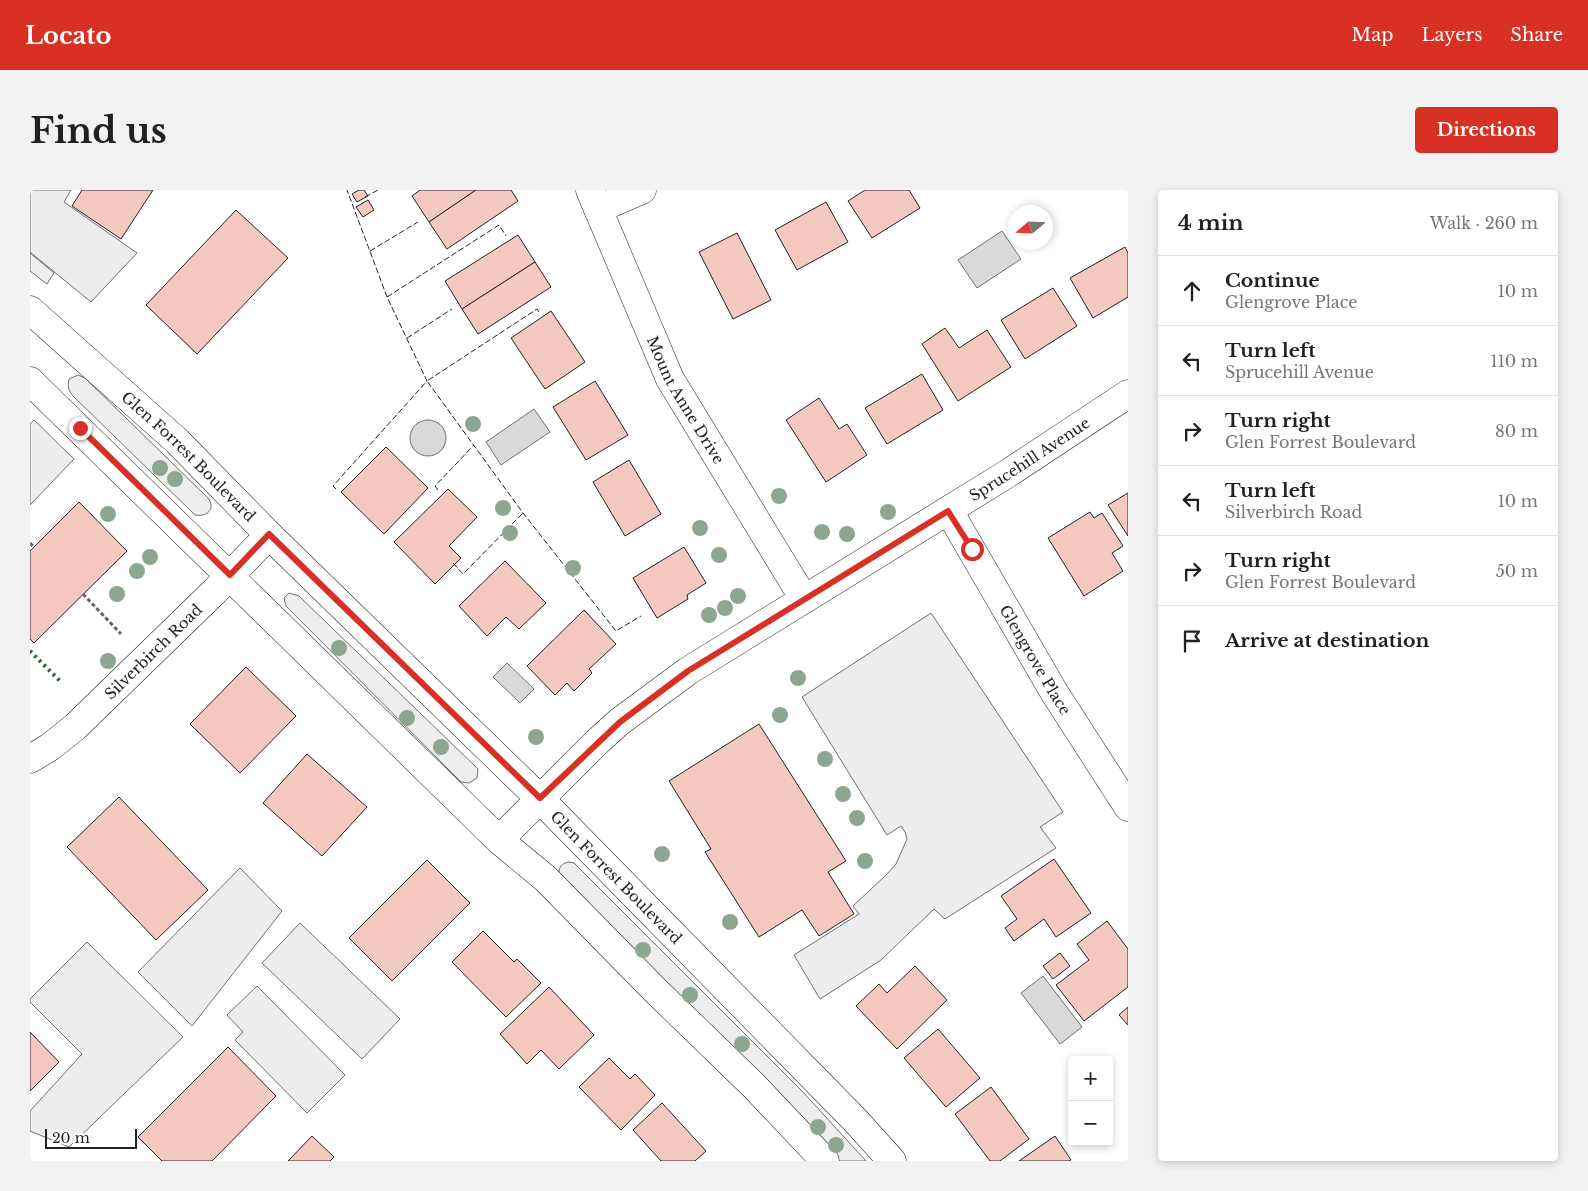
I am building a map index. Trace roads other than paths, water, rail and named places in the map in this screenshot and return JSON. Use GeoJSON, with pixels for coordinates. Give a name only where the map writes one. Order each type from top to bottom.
{"type":"FeatureCollection","features":[{"type":"Feature","properties":{"kind":"street"},"geometry":{"type":"LineString","coordinates":[[594,199],[642,190]]}},
{"type":"Feature","properties":{"kind":"street","name":"Mount Anne Drive"},"geometry":{"type":"LineString","coordinates":[[594,199],[670,379],[804,599]]}},
{"type":"Feature","properties":{"kind":"street","name":"Glen Forrest Boulevard"},"geometry":{"type":"LineString","coordinates":[[30,310],[176,441],[540,798],[856,1120],[892,1161]]}},
{"type":"Feature","properties":{"kind":"street"},"geometry":{"type":"LineString","coordinates":[[30,381],[499,840],[546,879],[656,991],[754,1086],[825,1161]]}},
{"type":"Feature","properties":{"kind":"street","name":"Sprucehill Avenue"},"geometry":{"type":"LineString","coordinates":[[499,840],[597,742],[647,701],[688,671],[1008,474],[1128,394]]}},
{"type":"Feature","properties":{"kind":"street","name":"Glengrove Place"},"geometry":{"type":"LineString","coordinates":[[948,511],[1054,692],[1128,807]]}},
{"type":"Feature","properties":{"kind":"street","name":"Silverbirch Road"},"geometry":{"type":"LineString","coordinates":[[30,759],[50,747],[75,727],[230,575],[269,534]]}}]}
